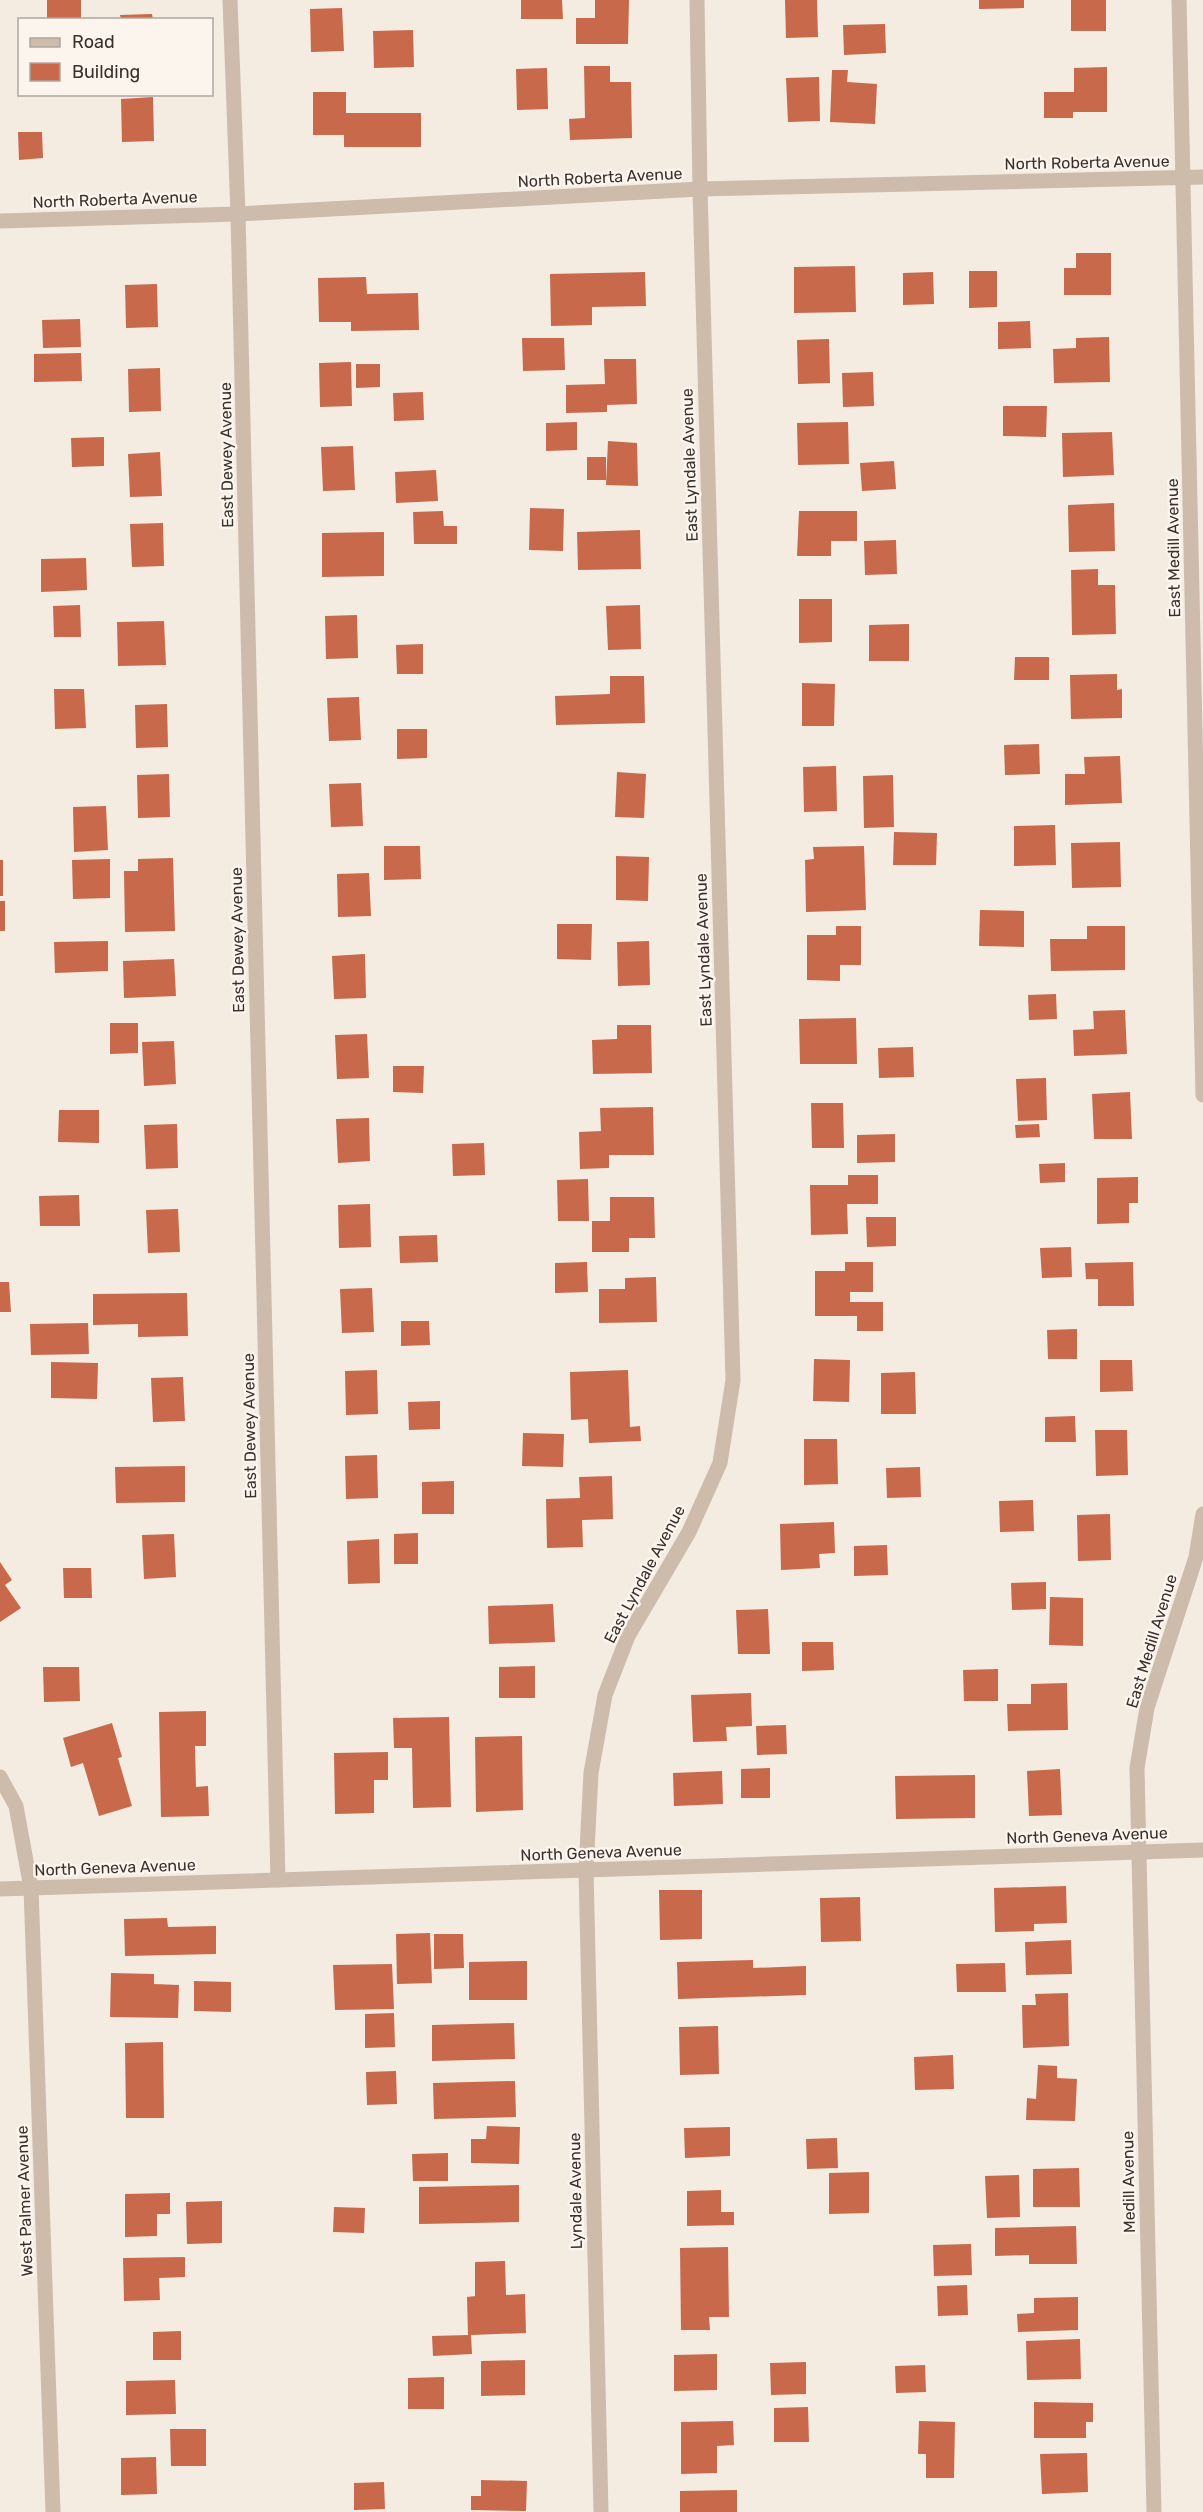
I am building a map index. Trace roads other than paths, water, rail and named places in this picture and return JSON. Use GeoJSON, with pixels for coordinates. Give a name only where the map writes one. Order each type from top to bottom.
{"type":"FeatureCollection","features":[{"type":"Feature","properties":{"kind":"street","name":"East Dewey Avenue"},"geometry":{"type":"LineString","coordinates":[[230,0],[238,214],[278,1880]]}},
{"type":"Feature","properties":{"kind":"street","name":"East Lyndale Avenue"},"geometry":{"type":"LineString","coordinates":[[586,1870],[591,1773],[605,1695],[628,1636],[689,1532],[720,1463],[733,1380],[700,189],[697,0]]}},
{"type":"Feature","properties":{"kind":"street","name":"East Medill Avenue"},"geometry":{"type":"LineString","coordinates":[[1179,0],[1203,1095]]}},
{"type":"Feature","properties":{"kind":"street","name":"North Roberta Avenue"},"geometry":{"type":"LineString","coordinates":[[0,220],[238,214],[700,189],[1203,177]]}},
{"type":"Feature","properties":{"kind":"street","name":"East Medill Avenue"},"geometry":{"type":"LineString","coordinates":[[1138,1852],[1137,1768],[1147,1708],[1196,1557],[1203,1514]]}},
{"type":"Feature","properties":{"kind":"street","name":"West Palmer Avenue"},"geometry":{"type":"LineString","coordinates":[[0,1777],[16,1806],[31,1888],[53,2512]]}},
{"type":"Feature","properties":{"kind":"street","name":"North Geneva Avenue"},"geometry":{"type":"LineString","coordinates":[[0,1889],[1203,1850]]}},
{"type":"Feature","properties":{"kind":"street","name":"Medill Avenue"},"geometry":{"type":"LineString","coordinates":[[1138,1852],[1154,2512]]}},
{"type":"Feature","properties":{"kind":"street","name":"Lyndale Avenue"},"geometry":{"type":"LineString","coordinates":[[586,1870],[601,2512]]}}]}
